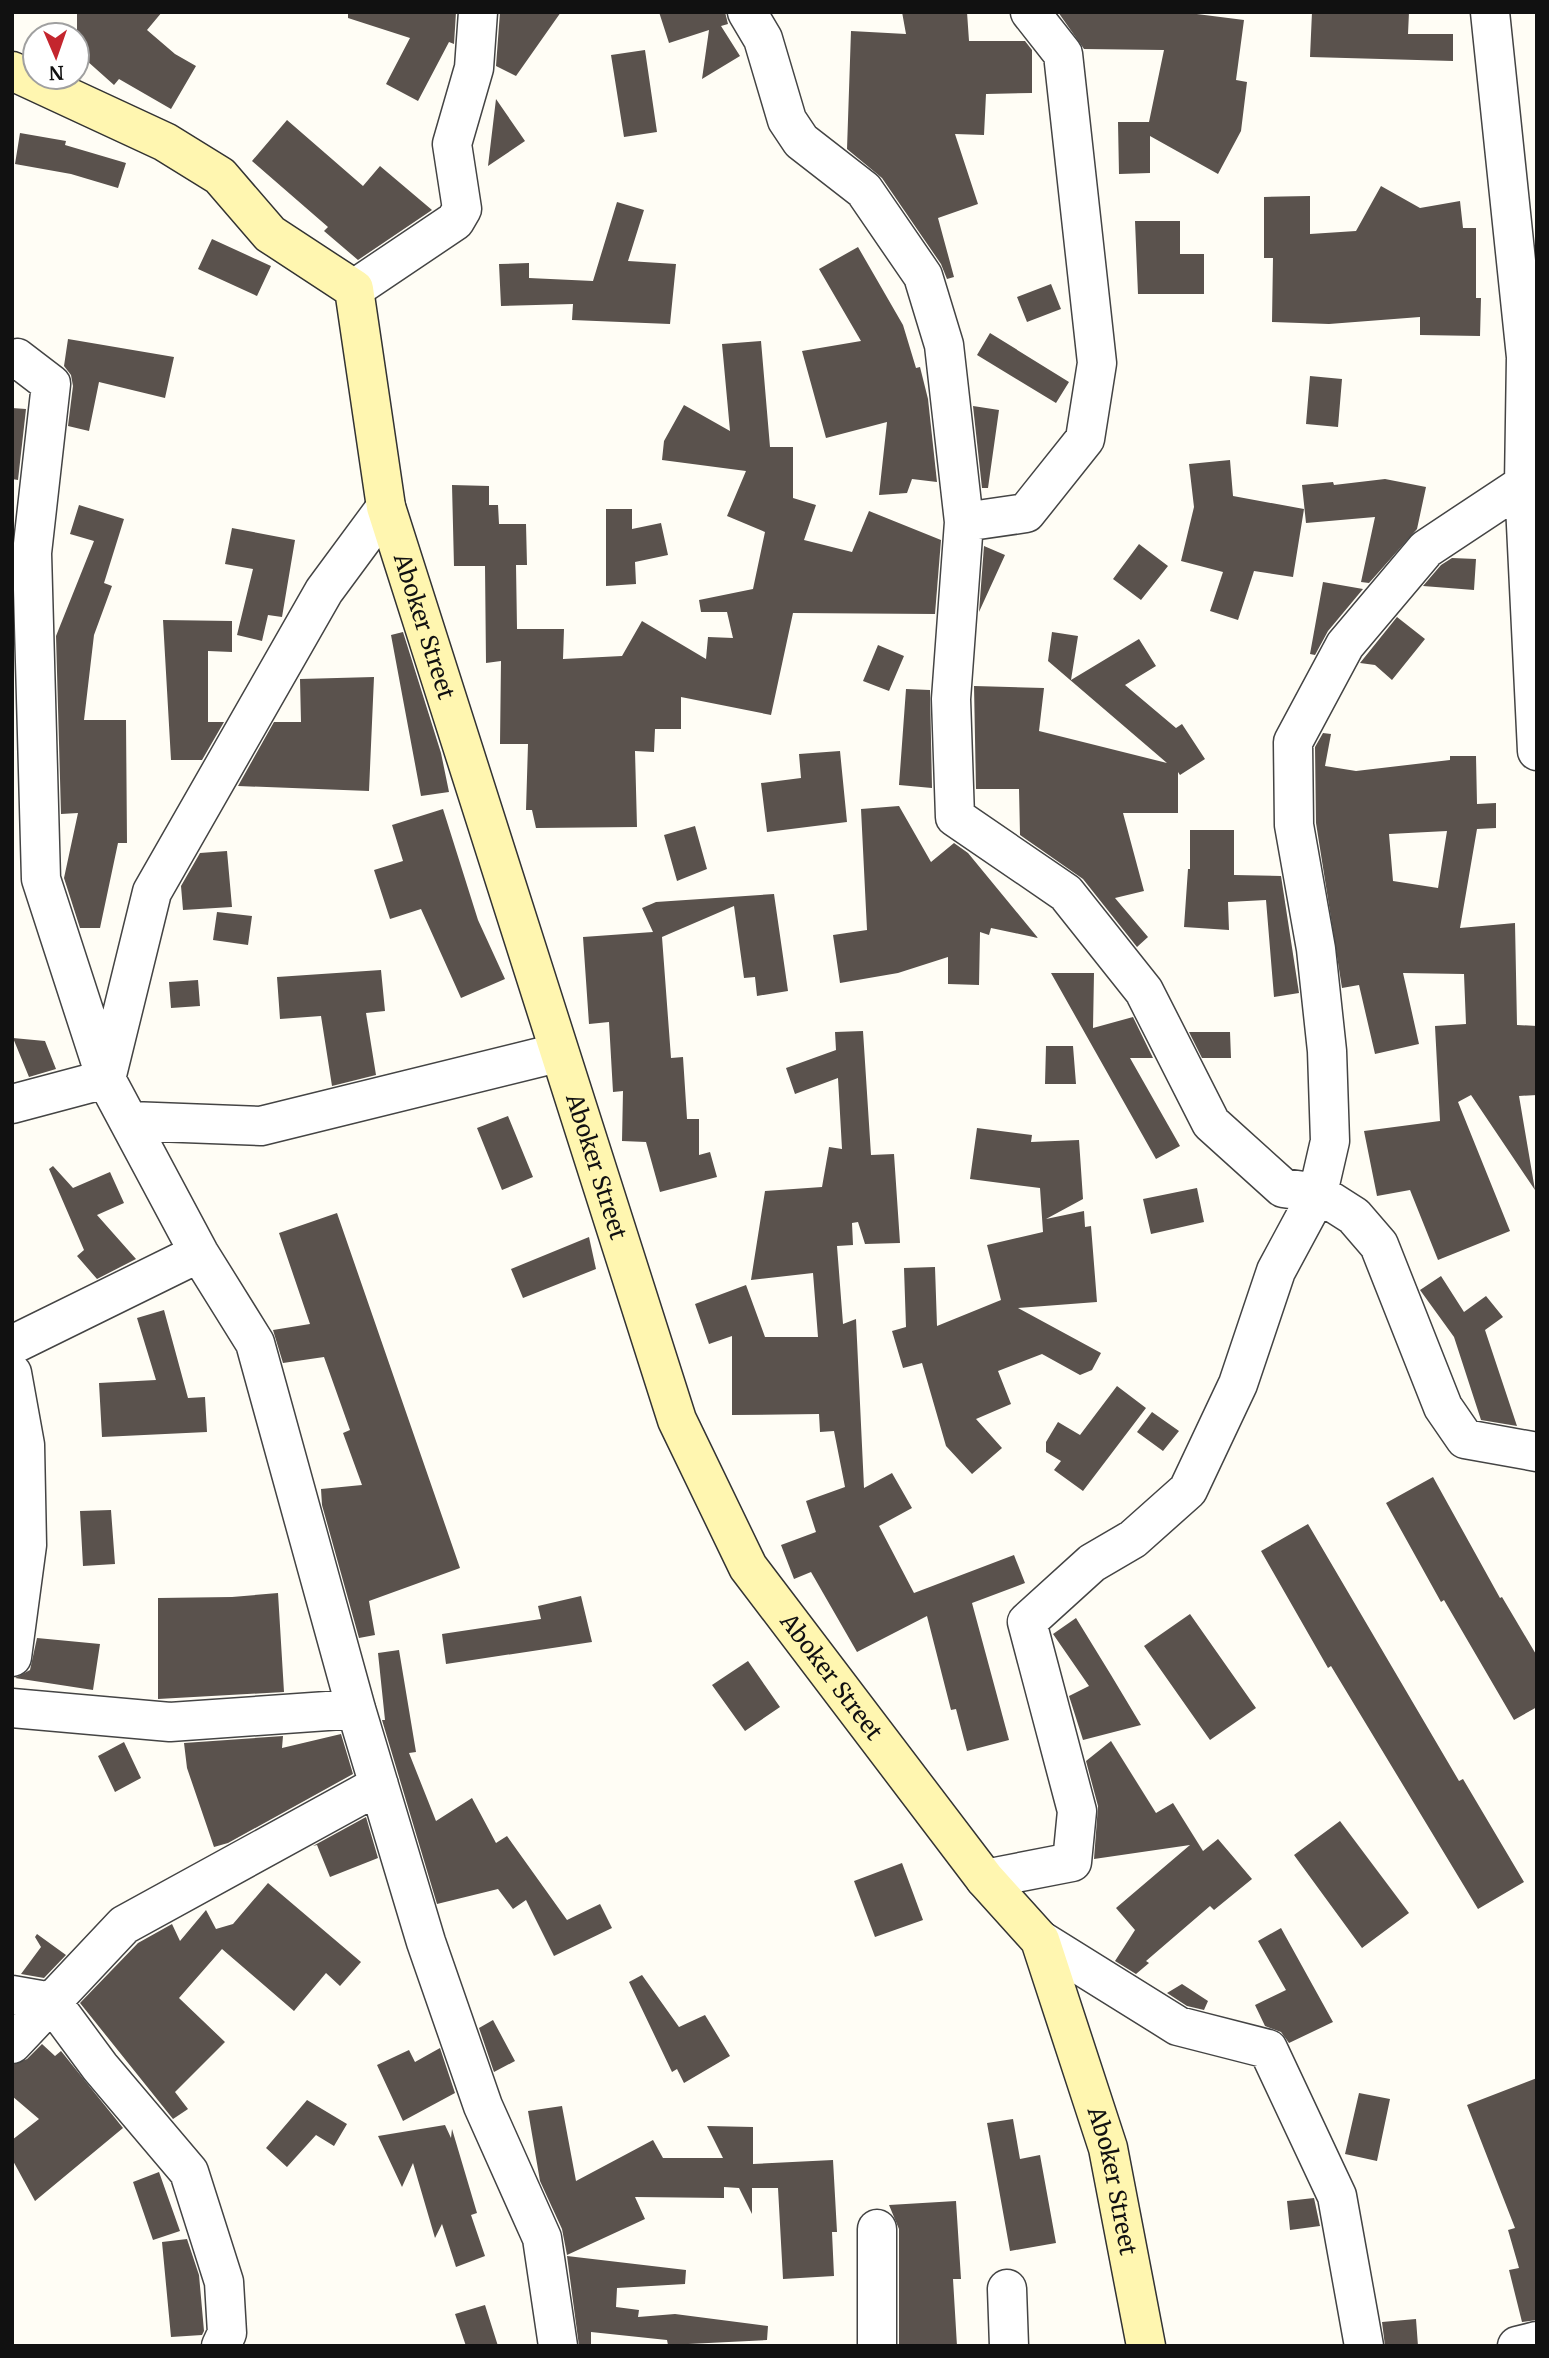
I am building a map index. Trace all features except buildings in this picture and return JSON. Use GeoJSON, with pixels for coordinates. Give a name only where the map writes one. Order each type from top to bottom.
{"type":"FeatureCollection","features":[{"type":"Feature","properties":{"kind":"main road"},"geometry":{"type":"LineString","coordinates":[[12,71],[165,142],[220,176],[270,233],[354,289]]}},
{"type":"Feature","properties":{"kind":"main road","name":"Aboker Street"},"geometry":{"type":"LineString","coordinates":[[354,289],[386,508],[475,782],[557,1052],[677,1420],[748,1567],[985,1879],[1040,1940],[1108,2147],[1146,2346]]}},
{"type":"Feature","properties":{"kind":"street"},"geometry":{"type":"LineString","coordinates":[[354,289],[455,221],[462,209],[452,145],[474,68],[478,12]]}},
{"type":"Feature","properties":{"kind":"street"},"geometry":{"type":"LineString","coordinates":[[747,12],[763,39],[787,120],[801,141],[864,190],[923,276],[944,345],[964,522],[951,699],[956,817],[1066,893],[1144,991],[1211,1123],[1283,1188],[1318,1193],[1354,1216],[1379,1245],[1443,1407],[1465,1439],[1537,1452]]}},
{"type":"Feature","properties":{"kind":"street"},"geometry":{"type":"LineString","coordinates":[[964,522],[1026,513],[1085,439],[1097,363],[1063,54],[1030,12]]}},
{"type":"Feature","properties":{"kind":"street"},"geometry":{"type":"LineString","coordinates":[[1490,12],[1526,357],[1524,484],[1537,751]]}},
{"type":"Feature","properties":{"kind":"street"},"geometry":{"type":"LineString","coordinates":[[1526,357],[1537,317]]}},
{"type":"Feature","properties":{"kind":"street"},"geometry":{"type":"LineString","coordinates":[[12,361],[17,358],[51,384],[32,553],[41,879],[106,1079],[199,1253],[254,1343],[356,1709],[426,1942],[483,2106],[541,2238],[558,2346]]}},
{"type":"Feature","properties":{"kind":"street"},"geometry":{"type":"LineString","coordinates":[[985,1879],[1072,1863],[1077,1811],[1027,1622],[1092,1563],[1133,1539],[1188,1490],[1238,1384],[1276,1271],[1318,1193],[1330,1141],[1327,1051],[1316,949],[1294,825],[1293,742],[1345,645],[1426,550],[1524,484]]}},
{"type":"Feature","properties":{"kind":"street"},"geometry":{"type":"LineString","coordinates":[[106,1079],[152,892],[324,591],[386,508]]}},
{"type":"Feature","properties":{"kind":"street"},"geometry":{"type":"LineString","coordinates":[[130,1121],[261,1126],[557,1052]]}},
{"type":"Feature","properties":{"kind":"street"},"geometry":{"type":"LineString","coordinates":[[12,1104],[106,1079]]}},
{"type":"Feature","properties":{"kind":"street"},"geometry":{"type":"LineString","coordinates":[[12,1345],[199,1253]]}},
{"type":"Feature","properties":{"kind":"street"},"geometry":{"type":"LineString","coordinates":[[12,1373],[25,1445],[27,1545],[12,1657]]}},
{"type":"Feature","properties":{"kind":"street"},"geometry":{"type":"LineString","coordinates":[[12,1708],[170,1722],[356,1709]]}},
{"type":"Feature","properties":{"kind":"street"},"geometry":{"type":"LineString","coordinates":[[12,2044],[124,1925],[379,1784]]}},
{"type":"Feature","properties":{"kind":"street"},"geometry":{"type":"LineString","coordinates":[[1040,1940],[1178,2026],[1268,2049],[1337,2196],[1364,2346]]}},
{"type":"Feature","properties":{"kind":"street"},"geometry":{"type":"LineString","coordinates":[[12,1995],[52,2002],[100,2067],[189,2172],[225,2282],[227,2333],[221,2346]]}},
{"type":"Feature","properties":{"kind":"street"},"geometry":{"type":"LineString","coordinates":[[877,2229],[877,2346]]}},
{"type":"Feature","properties":{"kind":"street"},"geometry":{"type":"LineString","coordinates":[[1007,2289],[1009,2346]]}},
{"type":"Feature","properties":{"kind":"street"},"geometry":{"type":"LineString","coordinates":[[1517,2346],[1537,2341]]}}]}
